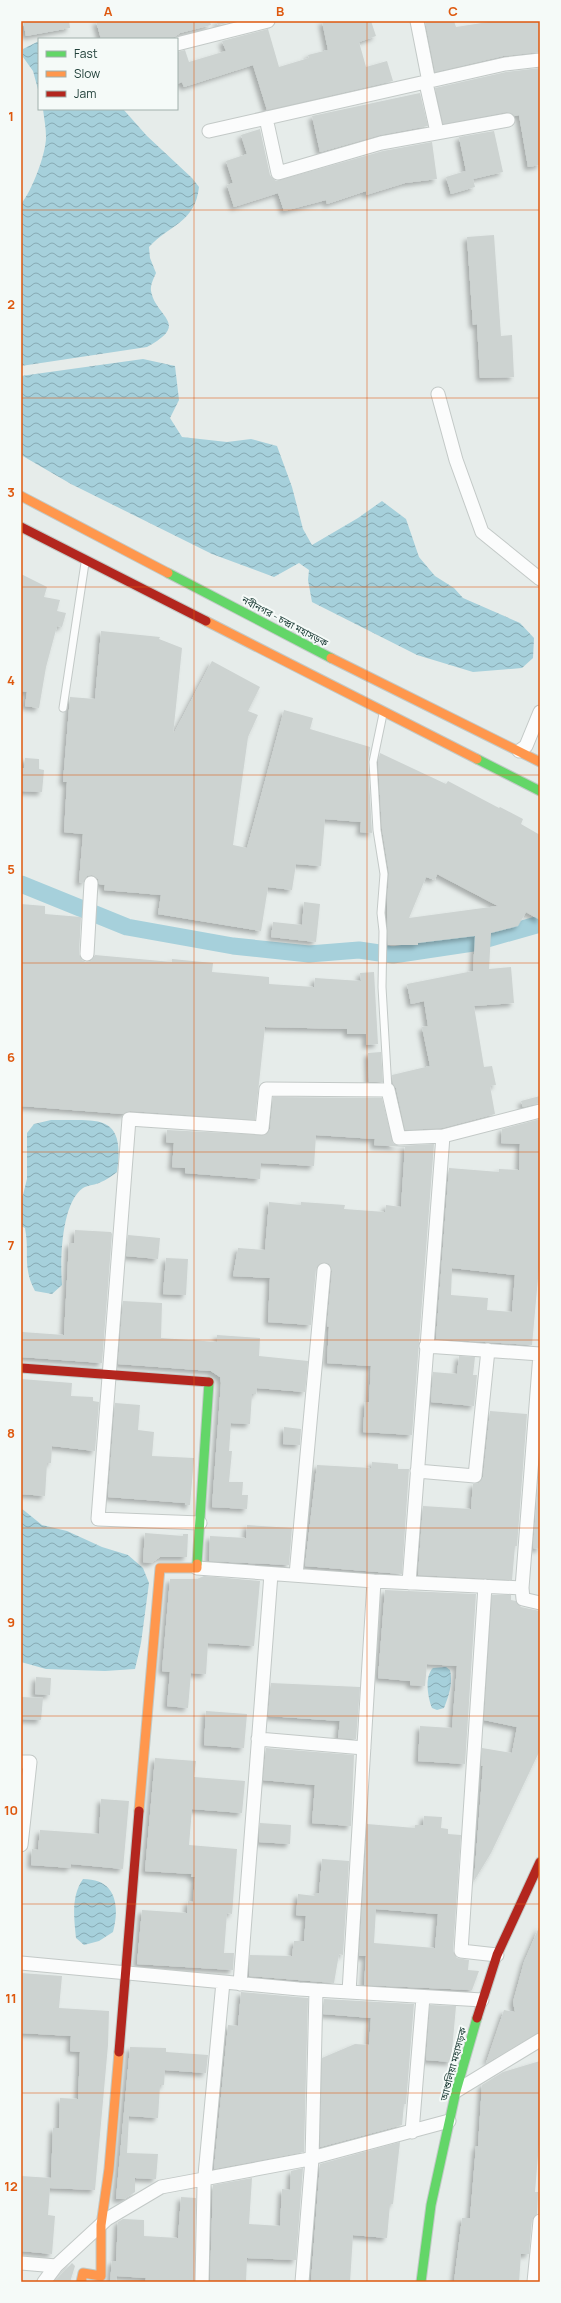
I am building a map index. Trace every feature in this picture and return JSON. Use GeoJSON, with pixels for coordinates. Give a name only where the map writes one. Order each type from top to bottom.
{"type":"FeatureCollection","features":[{"type":"Feature","properties":{"kind":"main road","name":"নবীনগর - চন্দ্রা মহাসড়ক"},"geometry":{"type":"LineString","coordinates":[[21,496],[382,684],[540,762]]}},
{"type":"Feature","properties":{"kind":"main road"},"geometry":{"type":"LineString","coordinates":[[21,527],[85,561],[383,710],[540,791]]}},
{"type":"Feature","properties":{"kind":"main road"},"geometry":{"type":"LineString","coordinates":[[21,1368],[210,1382],[197,1568],[160,1568],[109,2169],[101,2225],[101,2276],[83,2273],[82,2282]]}},
{"type":"Feature","properties":{"kind":"main road","name":"আশুলিয়া মহাসড়ক"},"geometry":{"type":"LineString","coordinates":[[422,2282],[431,2205],[456,2091],[482,2000],[497,1955],[540,1862]]}},
{"type":"Feature","properties":{"kind":"street"},"geometry":{"type":"LineString","coordinates":[[178,44],[268,21]]}},
{"type":"Feature","properties":{"kind":"street"},"geometry":{"type":"LineString","coordinates":[[417,21],[437,132]]}},
{"type":"Feature","properties":{"kind":"street"},"geometry":{"type":"LineString","coordinates":[[209,131],[506,64],[540,60]]}},
{"type":"Feature","properties":{"kind":"street"},"geometry":{"type":"LineString","coordinates":[[266,118],[278,172],[381,144],[437,132],[508,120]]}},
{"type":"Feature","properties":{"kind":"street"},"geometry":{"type":"LineString","coordinates":[[438,394],[456,460],[482,532],[540,579]]}},
{"type":"Feature","properties":{"kind":"street"},"geometry":{"type":"LineString","coordinates":[[519,751],[526,746],[540,712]]}},
{"type":"Feature","properties":{"kind":"street"},"geometry":{"type":"LineString","coordinates":[[87,954],[91,883]]}},
{"type":"Feature","properties":{"kind":"street"},"geometry":{"type":"LineString","coordinates":[[200,1524],[98,1519],[129,1119],[262,1128],[266,1089],[388,1090],[399,1138],[443,1136],[540,1111]]}},
{"type":"Feature","properties":{"kind":"street"},"geometry":{"type":"LineString","coordinates":[[409,1583],[443,1136]]}},
{"type":"Feature","properties":{"kind":"street"},"geometry":{"type":"LineString","coordinates":[[296,1576],[324,1270]]}},
{"type":"Feature","properties":{"kind":"street"},"geometry":{"type":"LineString","coordinates":[[426,1346],[540,1354],[522,1588],[524,1599],[540,1603]]}},
{"type":"Feature","properties":{"kind":"street"},"geometry":{"type":"LineString","coordinates":[[417,1470],[475,1476],[488,1350]]}},
{"type":"Feature","properties":{"kind":"street"},"geometry":{"type":"LineString","coordinates":[[197,1568],[374,1581],[522,1588]]}},
{"type":"Feature","properties":{"kind":"street"},"geometry":{"type":"LineString","coordinates":[[240,1984],[271,1574]]}},
{"type":"Feature","properties":{"kind":"street"},"geometry":{"type":"LineString","coordinates":[[349,1992],[374,1581]]}},
{"type":"Feature","properties":{"kind":"street"},"geometry":{"type":"LineString","coordinates":[[485,1586],[479,1699],[461,1951],[497,1955]]}},
{"type":"Feature","properties":{"kind":"street"},"geometry":{"type":"LineString","coordinates":[[258,1739],[364,1748]]}},
{"type":"Feature","properties":{"kind":"street"},"geometry":{"type":"LineString","coordinates":[[21,1762],[30,1762],[21,1845]]}},
{"type":"Feature","properties":{"kind":"street"},"geometry":{"type":"LineString","coordinates":[[21,1963],[240,1984],[482,2000]]}},
{"type":"Feature","properties":{"kind":"street"},"geometry":{"type":"LineString","coordinates":[[202,2282],[204,2179],[223,1982]]}},
{"type":"Feature","properties":{"kind":"street"},"geometry":{"type":"LineString","coordinates":[[302,2282],[312,2159],[316,1990]]}},
{"type":"Feature","properties":{"kind":"street"},"geometry":{"type":"LineString","coordinates":[[412,2132],[423,1997]]}},
{"type":"Feature","properties":{"kind":"street"},"geometry":{"type":"LineString","coordinates":[[456,2091],[540,2040]]}},
{"type":"Feature","properties":{"kind":"street"},"geometry":{"type":"LineString","coordinates":[[44,2282],[56,2266],[101,2225],[161,2187],[312,2159],[450,2121]]}},
{"type":"Feature","properties":{"kind":"street"},"geometry":{"type":"LineString","coordinates":[[534,2282],[540,2221]]}},
{"type":"Feature","properties":{"kind":"street"},"geometry":{"type":"LineString","coordinates":[[21,2263],[56,2266]]}},
{"type":"Feature","properties":{"kind":"lane"},"geometry":{"type":"LineString","coordinates":[[62,708],[85,561]]}},
{"type":"Feature","properties":{"kind":"lane"},"geometry":{"type":"LineString","coordinates":[[383,710],[373,762],[377,830],[384,874],[381,913],[383,932],[382,987],[388,1090]]}},
{"type":"Feature","properties":{"kind":"water"},"geometry":{"type":"Polygon","coordinates":[[[38,42],[38,89],[33,71],[23,57],[23,49],[38,42]]]}},
{"type":"Feature","properties":{"kind":"water"},"geometry":{"type":"Polygon","coordinates":[[[43,110],[124,110],[147,136],[192,178],[199,187],[197,199],[187,216],[149,247],[150,258],[156,273],[151,291],[154,300],[167,320],[169,326],[167,332],[160,339],[147,347],[21,366],[21,204],[34,182],[44,153],[46,137],[43,110]]]}},
{"type":"Feature","properties":{"kind":"water"},"geometry":{"type":"Polygon","coordinates":[[[143,359],[175,366],[179,400],[170,418],[182,437],[227,442],[251,439],[277,446],[292,487],[303,529],[312,545],[358,518],[382,501],[406,519],[419,557],[435,576],[454,588],[463,598],[520,623],[534,638],[533,658],[522,668],[473,672],[417,655],[312,602],[308,580],[309,570],[299,563],[274,577],[212,554],[71,484],[21,455],[21,376],[143,359]]]}},
{"type":"Feature","properties":{"kind":"water"},"geometry":{"type":"Polygon","coordinates":[[[51,1120],[82,1120],[104,1124],[112,1129],[117,1138],[119,1152],[117,1172],[97,1184],[83,1188],[76,1195],[70,1206],[66,1219],[62,1248],[62,1285],[52,1294],[35,1291],[27,1267],[25,1228],[21,1226],[21,1197],[23,1195],[27,1179],[27,1133],[34,1124],[51,1120]]]}},
{"type":"Feature","properties":{"kind":"water"},"geometry":{"type":"Polygon","coordinates":[[[21,1508],[42,1525],[67,1531],[102,1547],[128,1555],[143,1568],[149,1583],[141,1643],[135,1669],[105,1671],[46,1669],[21,1662],[21,1508]]]}},
{"type":"Feature","properties":{"kind":"water"},"geometry":{"type":"Polygon","coordinates":[[[446,1667],[450,1670],[450,1689],[444,1708],[437,1710],[432,1708],[429,1699],[428,1677],[433,1668],[446,1667]]]}},
{"type":"Feature","properties":{"kind":"water"},"geometry":{"type":"Polygon","coordinates":[[[83,1879],[103,1883],[109,1889],[113,1895],[116,1912],[113,1932],[99,1941],[84,1945],[76,1938],[74,1915],[75,1900],[79,1886],[83,1879]]]}},
{"type":"Feature","properties":{"kind":"building"},"geometry":{"type":"Polygon","coordinates":[[[23,21],[69,21],[70,28],[26,36],[23,21]]]}},
{"type":"Feature","properties":{"kind":"building"},"geometry":{"type":"Polygon","coordinates":[[[96,21],[210,21],[211,25],[180,33],[172,38],[101,38],[96,21]]]}},
{"type":"Feature","properties":{"kind":"building"},"geometry":{"type":"Polygon","coordinates":[[[216,21],[235,21],[218,25],[216,21]]]}},
{"type":"Feature","properties":{"kind":"building"},"geometry":{"type":"Polygon","coordinates":[[[322,21],[371,21],[376,36],[359,42],[366,67],[387,61],[393,81],[267,110],[253,65],[184,87],[182,82],[178,84],[178,52],[185,50],[189,62],[226,51],[222,41],[268,29],[279,67],[309,58],[308,55],[328,50],[322,21]]]}},
{"type":"Feature","properties":{"kind":"building"},"geometry":{"type":"Polygon","coordinates":[[[425,21],[454,21],[456,27],[495,21],[540,21],[540,52],[503,56],[435,72],[425,21]]]}},
{"type":"Feature","properties":{"kind":"building"},"geometry":{"type":"Polygon","coordinates":[[[540,68],[540,165],[528,167],[519,115],[515,116],[507,112],[443,124],[435,88],[506,72],[540,68]]]}},
{"type":"Feature","properties":{"kind":"building"},"geometry":{"type":"Polygon","coordinates":[[[420,93],[428,126],[380,135],[320,152],[312,116],[420,93]]]}},
{"type":"Feature","properties":{"kind":"building"},"geometry":{"type":"Polygon","coordinates":[[[260,129],[270,175],[276,181],[383,151],[432,142],[437,179],[405,183],[366,195],[366,191],[327,204],[326,200],[284,211],[278,193],[234,207],[227,185],[233,183],[226,161],[247,154],[241,135],[260,129]]]}},
{"type":"Feature","properties":{"kind":"building"},"geometry":{"type":"Polygon","coordinates":[[[494,131],[503,172],[473,179],[475,187],[451,194],[446,177],[466,171],[459,137],[494,131]]]}},
{"type":"Feature","properties":{"kind":"building"},"geometry":{"type":"Polygon","coordinates":[[[494,235],[501,336],[512,335],[514,377],[480,378],[477,324],[473,325],[467,237],[494,235]]]}},
{"type":"Feature","properties":{"kind":"building"},"geometry":{"type":"Polygon","coordinates":[[[21,574],[47,587],[44,597],[60,600],[57,611],[66,613],[62,627],[57,626],[46,667],[39,708],[25,706],[27,692],[21,691],[21,574]]]}},
{"type":"Feature","properties":{"kind":"building"},"geometry":{"type":"Polygon","coordinates":[[[101,631],[160,637],[159,639],[182,648],[173,735],[212,661],[260,687],[248,711],[258,715],[248,737],[233,845],[247,848],[284,710],[313,718],[310,729],[370,747],[368,762],[372,833],[360,832],[361,822],[325,819],[321,866],[296,864],[292,890],[268,887],[261,931],[158,914],[161,895],[104,890],[105,885],[99,884],[98,879],[92,875],[87,876],[83,883],[79,882],[83,834],[64,832],[67,782],[63,782],[70,697],[95,699],[101,631]]]}},
{"type":"Feature","properties":{"kind":"building"},"geometry":{"type":"Polygon","coordinates":[[[380,753],[446,784],[448,781],[523,819],[521,824],[540,835],[540,920],[526,912],[518,926],[491,933],[489,969],[511,967],[514,1003],[474,1006],[484,1067],[492,1066],[496,1085],[490,1086],[495,1114],[442,1128],[405,1130],[396,1088],[393,1084],[392,1075],[430,1066],[422,1027],[428,1026],[424,1001],[411,1004],[407,984],[473,971],[475,936],[418,943],[418,945],[388,945],[387,903],[389,873],[382,829],[378,762],[380,753]],[[437,874],[435,880],[426,877],[409,918],[498,906],[437,874]]]}},
{"type":"Feature","properties":{"kind":"building"},"geometry":{"type":"Polygon","coordinates":[[[25,758],[39,759],[39,769],[44,770],[42,792],[21,791],[21,768],[24,768],[25,758]]]}},
{"type":"Feature","properties":{"kind":"building"},"geometry":{"type":"Polygon","coordinates":[[[304,902],[320,904],[316,942],[271,937],[273,922],[302,925],[304,902]]]}},
{"type":"Feature","properties":{"kind":"building"},"geometry":{"type":"Polygon","coordinates":[[[21,904],[45,906],[45,914],[81,917],[79,954],[82,960],[86,962],[91,961],[95,955],[172,962],[172,959],[213,963],[212,972],[269,977],[269,984],[314,987],[315,978],[361,981],[360,973],[374,972],[378,1044],[366,1045],[366,1034],[347,1034],[347,1029],[265,1027],[255,1120],[130,1111],[123,1114],[21,1106],[21,904]]]}},
{"type":"Feature","properties":{"kind":"building"},"geometry":{"type":"Polygon","coordinates":[[[381,1052],[383,1082],[369,1082],[368,1053],[381,1052]]]}},
{"type":"Feature","properties":{"kind":"building"},"geometry":{"type":"Polygon","coordinates":[[[540,1096],[540,1103],[523,1107],[521,1101],[540,1096]]]}},
{"type":"Feature","properties":{"kind":"building"},"geometry":{"type":"Polygon","coordinates":[[[273,1097],[382,1098],[393,1143],[399,1146],[434,1144],[412,1435],[363,1432],[365,1402],[369,1402],[371,1366],[327,1363],[329,1327],[327,1326],[332,1271],[329,1264],[321,1263],[316,1269],[311,1325],[268,1322],[270,1278],[233,1276],[238,1248],[265,1250],[269,1202],[301,1205],[301,1202],[345,1205],[344,1209],[385,1212],[386,1205],[401,1207],[405,1147],[374,1145],[375,1139],[316,1135],[314,1166],[261,1163],[260,1179],[185,1173],[185,1168],[172,1167],[174,1143],[166,1142],[167,1130],[265,1135],[270,1129],[273,1097]]]}},
{"type":"Feature","properties":{"kind":"building"},"geometry":{"type":"Polygon","coordinates":[[[540,1119],[540,1256],[532,1345],[436,1339],[449,1168],[499,1172],[499,1169],[519,1170],[520,1144],[501,1143],[502,1129],[540,1119]],[[452,1268],[451,1295],[488,1298],[487,1310],[512,1312],[515,1275],[452,1268]]]}},
{"type":"Feature","properties":{"kind":"building"},"geometry":{"type":"Polygon","coordinates":[[[75,1230],[111,1232],[112,1234],[102,1363],[21,1357],[22,1332],[64,1335],[69,1243],[74,1243],[75,1230]]]}},
{"type":"Feature","properties":{"kind":"building"},"geometry":{"type":"Polygon","coordinates":[[[128,1235],[160,1238],[158,1259],[126,1256],[128,1235]]]}},
{"type":"Feature","properties":{"kind":"building"},"geometry":{"type":"Polygon","coordinates":[[[166,1258],[188,1259],[186,1295],[163,1294],[166,1258]]]}},
{"type":"Feature","properties":{"kind":"building"},"geometry":{"type":"Polygon","coordinates":[[[123,1301],[162,1303],[161,1338],[217,1342],[217,1335],[260,1338],[259,1356],[308,1361],[305,1392],[257,1388],[256,1394],[252,1394],[250,1424],[231,1423],[229,1451],[232,1451],[229,1482],[243,1482],[242,1495],[248,1495],[247,1509],[212,1507],[221,1383],[220,1377],[211,1371],[118,1364],[123,1301]]]}},
{"type":"Feature","properties":{"kind":"building"},"geometry":{"type":"Polygon","coordinates":[[[459,1356],[475,1357],[473,1375],[477,1375],[474,1406],[431,1402],[433,1372],[457,1374],[459,1356]]]}},
{"type":"Feature","properties":{"kind":"building"},"geometry":{"type":"Polygon","coordinates":[[[21,1379],[72,1383],[71,1396],[93,1397],[93,1401],[99,1402],[95,1451],[52,1446],[51,1463],[47,1463],[45,1496],[21,1494],[21,1379]]]}},
{"type":"Feature","properties":{"kind":"building"},"geometry":{"type":"Polygon","coordinates":[[[115,1403],[140,1405],[138,1430],[154,1432],[152,1456],[194,1458],[190,1505],[185,1505],[185,1503],[108,1497],[115,1403]]]}},
{"type":"Feature","properties":{"kind":"building"},"geometry":{"type":"Polygon","coordinates":[[[490,1411],[527,1414],[517,1546],[515,1546],[512,1580],[418,1575],[423,1506],[471,1509],[473,1484],[479,1483],[483,1477],[490,1411]]]}},
{"type":"Feature","properties":{"kind":"building"},"geometry":{"type":"Polygon","coordinates":[[[284,1427],[301,1429],[300,1445],[283,1444],[284,1427]]]}},
{"type":"Feature","properties":{"kind":"building"},"geometry":{"type":"Polygon","coordinates":[[[540,1458],[540,1549],[533,1548],[540,1458]]]}},
{"type":"Feature","properties":{"kind":"building"},"geometry":{"type":"Polygon","coordinates":[[[372,1462],[398,1464],[398,1469],[409,1469],[402,1574],[305,1566],[317,1465],[371,1468],[372,1462]]]}},
{"type":"Feature","properties":{"kind":"building"},"geometry":{"type":"Polygon","coordinates":[[[247,1525],[292,1528],[289,1565],[209,1561],[210,1536],[246,1538],[247,1525]]]}},
{"type":"Feature","properties":{"kind":"building"},"geometry":{"type":"Polygon","coordinates":[[[145,1533],[183,1536],[183,1534],[188,1534],[187,1557],[160,1557],[151,1563],[143,1562],[145,1533]]]}},
{"type":"Feature","properties":{"kind":"building"},"geometry":{"type":"Polygon","coordinates":[[[204,1576],[260,1581],[254,1646],[208,1643],[206,1674],[191,1673],[188,1708],[167,1706],[170,1672],[162,1671],[170,1579],[197,1579],[204,1576]]]}},
{"type":"Feature","properties":{"kind":"building"},"geometry":{"type":"Polygon","coordinates":[[[385,1590],[476,1594],[465,1764],[418,1761],[420,1726],[452,1728],[457,1666],[427,1664],[425,1686],[410,1685],[410,1681],[378,1678],[385,1590]]]}},
{"type":"Feature","properties":{"kind":"building"},"geometry":{"type":"Polygon","coordinates":[[[492,1595],[511,1595],[511,1600],[516,1601],[521,1607],[540,1611],[540,1750],[491,1853],[474,1881],[483,1766],[481,1766],[482,1748],[512,1753],[517,1727],[484,1720],[492,1595]]]}},
{"type":"Feature","properties":{"kind":"building"},"geometry":{"type":"Polygon","coordinates":[[[36,1677],[51,1678],[50,1695],[35,1694],[36,1677]]]}},
{"type":"Feature","properties":{"kind":"building"},"geometry":{"type":"Polygon","coordinates":[[[271,1683],[360,1687],[356,1739],[338,1738],[340,1721],[268,1716],[271,1683]]]}},
{"type":"Feature","properties":{"kind":"building"},"geometry":{"type":"Polygon","coordinates":[[[21,1697],[43,1698],[41,1720],[21,1719],[21,1697]]]}},
{"type":"Feature","properties":{"kind":"building"},"geometry":{"type":"Polygon","coordinates":[[[206,1711],[247,1714],[244,1748],[204,1745],[206,1711]]]}},
{"type":"Feature","properties":{"kind":"building"},"geometry":{"type":"Polygon","coordinates":[[[266,1748],[354,1755],[351,1826],[312,1823],[315,1785],[263,1780],[266,1748]]]}},
{"type":"Feature","properties":{"kind":"building"},"geometry":{"type":"Polygon","coordinates":[[[155,1758],[196,1761],[194,1777],[245,1781],[242,1813],[192,1809],[189,1845],[237,1849],[232,1914],[227,1913],[224,1953],[234,1953],[233,1970],[137,1964],[142,1910],[187,1913],[188,1901],[193,1902],[195,1877],[191,1877],[192,1874],[145,1871],[155,1758]]]}},
{"type":"Feature","properties":{"kind":"building"},"geometry":{"type":"Polygon","coordinates":[[[101,1799],[129,1801],[123,1869],[71,1864],[71,1868],[31,1865],[32,1849],[38,1850],[40,1830],[99,1834],[101,1799]]]}},
{"type":"Feature","properties":{"kind":"building"},"geometry":{"type":"Polygon","coordinates":[[[424,1816],[442,1817],[441,1828],[448,1829],[448,1834],[461,1835],[453,1951],[457,1958],[469,1960],[468,1970],[479,1971],[472,1990],[364,1985],[366,1956],[359,1956],[367,1824],[415,1828],[415,1825],[423,1825],[424,1816]],[[376,1909],[374,1943],[435,1948],[438,1914],[376,1909]]]}},
{"type":"Feature","properties":{"kind":"building"},"geometry":{"type":"Polygon","coordinates":[[[260,1823],[291,1825],[290,1844],[259,1842],[260,1823]]]}},
{"type":"Feature","properties":{"kind":"building"},"geometry":{"type":"Polygon","coordinates":[[[322,1859],[349,1861],[343,1955],[339,1954],[334,1983],[249,1976],[250,1955],[292,1956],[294,1941],[304,1941],[306,1916],[296,1915],[298,1894],[315,1896],[315,1893],[319,1893],[322,1859]]]}},
{"type":"Feature","properties":{"kind":"building"},"geometry":{"type":"Polygon","coordinates":[[[540,1925],[540,2032],[486,2063],[504,2010],[515,2012],[513,2002],[524,1962],[540,1925]]]}},
{"type":"Feature","properties":{"kind":"building"},"geometry":{"type":"Polygon","coordinates":[[[21,1973],[62,1976],[59,2008],[109,2011],[108,2045],[95,2190],[50,2188],[48,2215],[55,2216],[52,2254],[21,2251],[21,2176],[51,2178],[53,2128],[59,2128],[60,2098],[78,2099],[80,2052],[70,2051],[71,2036],[21,2033],[21,1973]]]}},
{"type":"Feature","properties":{"kind":"building"},"geometry":{"type":"Polygon","coordinates":[[[241,1992],[308,1998],[304,2152],[214,2169],[228,2025],[238,2026],[241,1992]]]}},
{"type":"Feature","properties":{"kind":"building"},"geometry":{"type":"Polygon","coordinates":[[[324,1999],[414,2004],[406,2104],[404,2104],[402,2125],[320,2147],[322,2058],[355,2044],[369,2045],[371,2018],[323,2014],[324,1999]]]}},
{"type":"Feature","properties":{"kind":"building"},"geometry":{"type":"Polygon","coordinates":[[[430,2005],[456,2006],[451,2062],[426,2060],[430,2005]]]}},
{"type":"Feature","properties":{"kind":"building"},"geometry":{"type":"Polygon","coordinates":[[[130,2047],[166,2048],[166,2052],[208,2055],[206,2073],[165,2070],[164,2085],[160,2085],[158,2118],[129,2116],[127,2153],[158,2154],[156,2179],[135,2178],[135,2192],[124,2199],[116,2199],[130,2047]]]}},
{"type":"Feature","properties":{"kind":"building"},"geometry":{"type":"Polygon","coordinates":[[[540,2061],[540,2131],[535,2192],[538,2192],[537,2214],[532,2220],[529,2254],[521,2254],[519,2282],[454,2282],[462,2218],[470,2218],[476,2146],[478,2146],[482,2085],[503,2072],[540,2061]]]}},
{"type":"Feature","properties":{"kind":"building"},"geometry":{"type":"Polygon","coordinates":[[[400,2142],[393,2204],[390,2204],[387,2238],[353,2235],[350,2282],[311,2282],[320,2164],[400,2142]]]}},
{"type":"Feature","properties":{"kind":"building"},"geometry":{"type":"Polygon","coordinates":[[[303,2168],[296,2260],[247,2258],[246,2282],[210,2282],[213,2185],[252,2178],[249,2224],[280,2226],[282,2189],[290,2190],[291,2171],[303,2168]]]}},
{"type":"Feature","properties":{"kind":"building"},"geometry":{"type":"Polygon","coordinates":[[[181,2197],[196,2198],[194,2282],[145,2282],[146,2278],[117,2276],[116,2282],[110,2282],[112,2261],[116,2261],[118,2222],[123,2219],[144,2220],[144,2236],[178,2238],[181,2197]]]}},
{"type":"Feature","properties":{"kind":"building"},"geometry":{"type":"Polygon","coordinates":[[[72,2263],[75,2266],[70,2282],[54,2282],[72,2263]]]}},
{"type":"Feature","properties":{"kind":"waterway"},"geometry":{"type":"LineString","coordinates":[[21,884],[127,927],[233,946],[309,954],[359,950],[393,955],[473,943],[540,924]]}},
{"type":"Feature","properties":{"kind":"traffic: fast"},"geometry":{"type":"LineString","coordinates":[[168,573],[331,658]]}},
{"type":"Feature","properties":{"kind":"traffic: fast"},"geometry":{"type":"LineString","coordinates":[[477,759],[540,791]]}},
{"type":"Feature","properties":{"kind":"traffic: fast"},"geometry":{"type":"LineString","coordinates":[[197,1564],[209,1382]]}},
{"type":"Feature","properties":{"kind":"traffic: fast"},"geometry":{"type":"LineString","coordinates":[[421,2282],[431,2205],[456,2091],[477,2018]]}},
{"type":"Feature","properties":{"kind":"traffic: slow"},"geometry":{"type":"LineString","coordinates":[[21,496],[168,573]]}},
{"type":"Feature","properties":{"kind":"traffic: slow"},"geometry":{"type":"LineString","coordinates":[[206,621],[477,759]]}},
{"type":"Feature","properties":{"kind":"traffic: slow"},"geometry":{"type":"LineString","coordinates":[[331,658],[540,762]]}},
{"type":"Feature","properties":{"kind":"traffic: slow"},"geometry":{"type":"LineString","coordinates":[[139,1811],[160,1568],[197,1568],[197,1564]]}},
{"type":"Feature","properties":{"kind":"traffic: slow"},"geometry":{"type":"LineString","coordinates":[[81,2282],[83,2273],[101,2276],[101,2225],[109,2169],[119,2052]]}},
{"type":"Feature","properties":{"kind":"traffic: jam"},"geometry":{"type":"LineString","coordinates":[[21,527],[206,621]]}},
{"type":"Feature","properties":{"kind":"traffic: jam"},"geometry":{"type":"LineString","coordinates":[[21,1368],[209,1382]]}},
{"type":"Feature","properties":{"kind":"traffic: jam"},"geometry":{"type":"LineString","coordinates":[[119,2052],[139,1811]]}},
{"type":"Feature","properties":{"kind":"traffic: jam"},"geometry":{"type":"LineString","coordinates":[[477,2018],[497,1955],[540,1862]]}}]}
